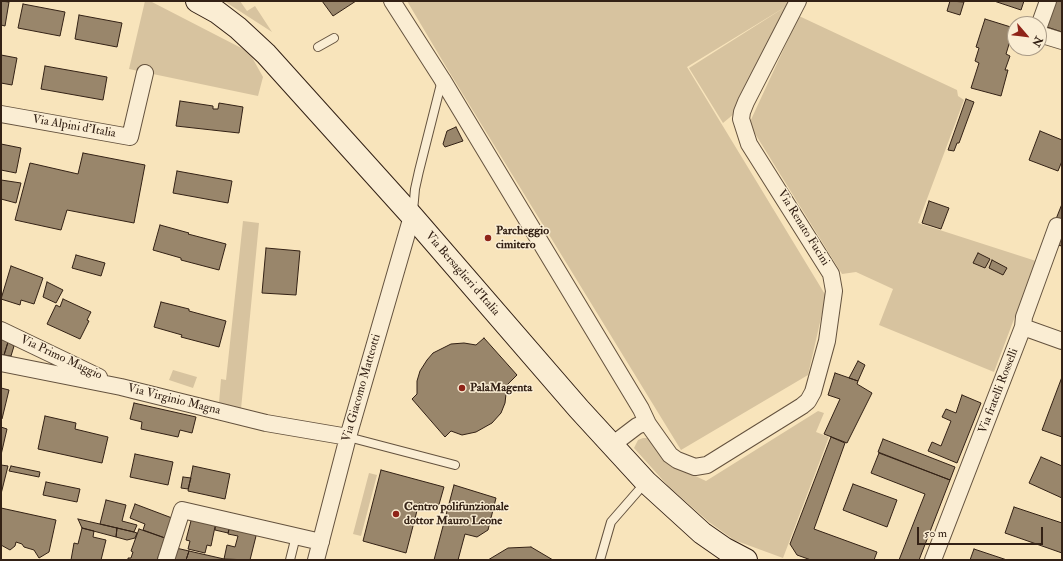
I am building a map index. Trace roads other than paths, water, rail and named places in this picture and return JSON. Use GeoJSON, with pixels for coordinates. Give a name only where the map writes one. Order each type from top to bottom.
{"type":"FeatureCollection","features":[{"type":"Feature","properties":{"kind":"street","name":"Via Bersaglieri d'Italia"},"geometry":{"type":"LineString","coordinates":[[197,1],[217,12],[238,28],[266,54],[412,216],[579,409],[646,482],[702,534],[725,549],[746,560]]}},
{"type":"Feature","properties":{"kind":"street","name":"Via Renato Fucini"},"geometry":{"type":"LineString","coordinates":[[392,1],[442,79],[641,409],[648,424],[670,455],[677,460],[695,467],[707,465],[808,401],[813,392],[827,341],[834,291],[831,274],[749,144],[741,119],[746,102],[798,1]]}},
{"type":"Feature","properties":{"kind":"street"},"geometry":{"type":"LineString","coordinates":[[1043,16],[1048,1]]}},
{"type":"Feature","properties":{"kind":"street"},"geometry":{"type":"LineString","coordinates":[[1047,36],[1062,41]]}},
{"type":"Feature","properties":{"kind":"street","name":"Via Alpini d'Italia"},"geometry":{"type":"LineString","coordinates":[[1,114],[130,137],[146,73]]}},
{"type":"Feature","properties":{"kind":"street","name":"Via Giacomo Matteotti"},"geometry":{"type":"LineString","coordinates":[[316,560],[348,437],[412,216]]}},
{"type":"Feature","properties":{"kind":"street","name":"Via fratelli Rosselli"},"geometry":{"type":"LineString","coordinates":[[933,560],[1023,327],[1024,317],[1057,226],[1062,228]]}},
{"type":"Feature","properties":{"kind":"street"},"geometry":{"type":"LineString","coordinates":[[1023,327],[1062,341]]}},
{"type":"Feature","properties":{"kind":"street","name":"Via Primo Maggio"},"geometry":{"type":"LineString","coordinates":[[1,330],[121,387]]}},
{"type":"Feature","properties":{"kind":"street","name":"Via Virginio Magna"},"geometry":{"type":"LineString","coordinates":[[1,363],[121,387],[266,423],[348,437]]}},
{"type":"Feature","properties":{"kind":"street"},"geometry":{"type":"LineString","coordinates":[[612,445],[637,426],[644,423],[648,424]]}},
{"type":"Feature","properties":{"kind":"street"},"geometry":{"type":"LineString","coordinates":[[166,560],[182,510],[321,542]]}},
{"type":"Feature","properties":{"kind":"lane"},"geometry":{"type":"LineString","coordinates":[[318,47],[334,38]]}},
{"type":"Feature","properties":{"kind":"lane"},"geometry":{"type":"LineString","coordinates":[[412,216],[418,171],[442,79]]}},
{"type":"Feature","properties":{"kind":"lane"},"geometry":{"type":"LineString","coordinates":[[348,437],[455,465]]}},
{"type":"Feature","properties":{"kind":"lane"},"geometry":{"type":"LineString","coordinates":[[600,560],[611,522],[646,482]]}},
{"type":"Feature","properties":{"kind":"lane"},"geometry":{"type":"LineString","coordinates":[[290,560],[296,536]]}},
{"type":"Feature","properties":{"kind":"place","name":"Parcheggio cimitero"},"geometry":{"type":"Point","coordinates":[488,238]}},
{"type":"Feature","properties":{"kind":"place","name":"PalaMagenta"},"geometry":{"type":"Point","coordinates":[462,388]}},
{"type":"Feature","properties":{"kind":"place","name":"Centro polifunzionale dottor Mauro Leone"},"geometry":{"type":"Point","coordinates":[396,514]}}]}
